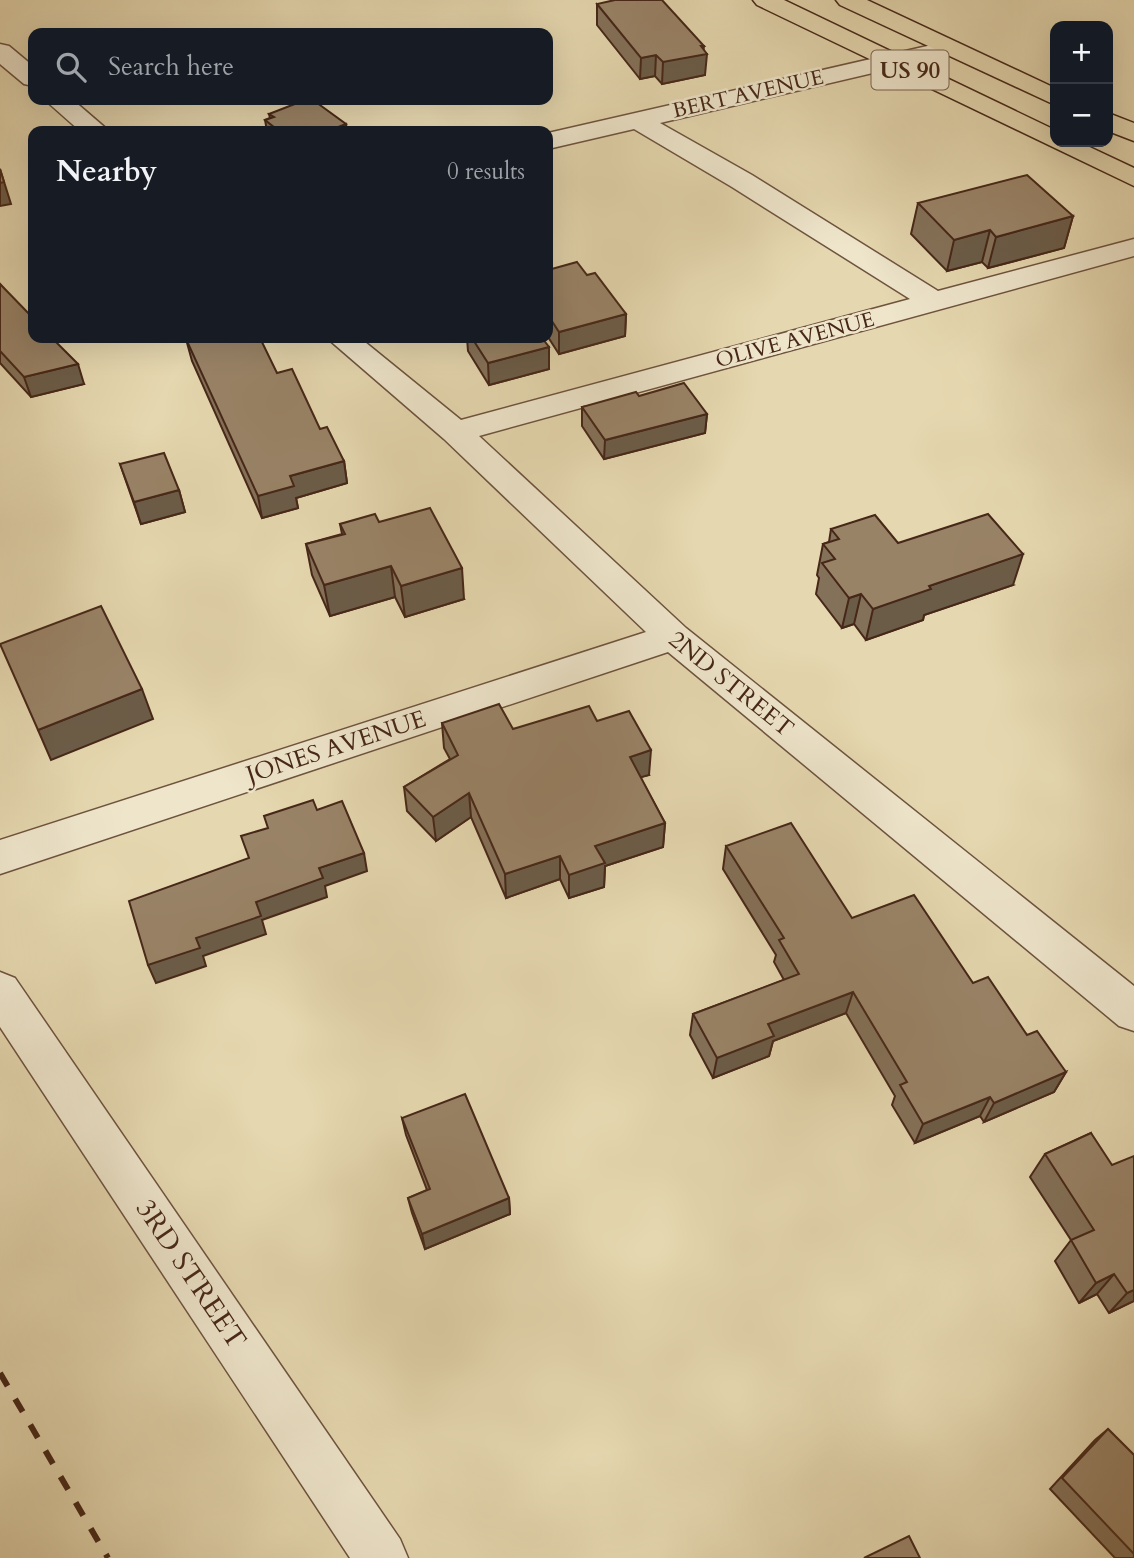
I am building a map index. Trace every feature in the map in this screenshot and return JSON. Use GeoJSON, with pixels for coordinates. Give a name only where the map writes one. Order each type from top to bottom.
{"type":"FeatureCollection","features":[{"type":"Feature","properties":{"kind":"main road","name":"US 90"},"geometry":{"type":"LineString","coordinates":[[765,0],[1050,138]]}},
{"type":"Feature","properties":{"kind":"main road","name":"US 90"},"geometry":{"type":"LineString","coordinates":[[848,0],[1050,95]]}},
{"type":"Feature","properties":{"kind":"main road"},"geometry":{"type":"LineString","coordinates":[[1113,123],[1134,133]]}},
{"type":"Feature","properties":{"kind":"main road","name":"US 90"},"geometry":{"type":"LineString","coordinates":[[1069,147],[1134,178]]}},
{"type":"Feature","properties":{"kind":"street","name":"BERT AVENUE"},"geometry":{"type":"LineString","coordinates":[[553,140],[949,48]]}},
{"type":"Feature","properties":{"kind":"street"},"geometry":{"type":"LineString","coordinates":[[0,51],[28,75]]}},
{"type":"Feature","properties":{"kind":"street"},"geometry":{"type":"LineString","coordinates":[[64,105],[90,126]]}},
{"type":"Feature","properties":{"kind":"street"},"geometry":{"type":"LineString","coordinates":[[637,120],[742,181],[935,302]]}},
{"type":"Feature","properties":{"kind":"street","name":"OLIVE AVENUE"},"geometry":{"type":"LineString","coordinates":[[455,432],[1134,247]]}},
{"type":"Feature","properties":{"kind":"street","name":"2ND STREET"},"geometry":{"type":"LineString","coordinates":[[348,343],[455,432],[673,637],[1134,1012]]}},
{"type":"Feature","properties":{"kind":"street","name":"JONES AVENUE"},"geometry":{"type":"LineString","coordinates":[[0,857],[673,637]]}},
{"type":"Feature","properties":{"kind":"street","name":"3RD STREET"},"geometry":{"type":"LineString","coordinates":[[0,991],[381,1558]]}},
{"type":"Feature","properties":{"kind":"building"},"geometry":{"type":"Polygon","coordinates":[[[615,0],[662,0],[704,46],[701,46],[707,54],[663,62],[656,55],[641,58],[597,4],[615,0]]]}},
{"type":"Feature","properties":{"kind":"building"},"geometry":{"type":"Polygon","coordinates":[[[292,105],[320,105],[346,124],[273,126],[265,120],[274,117],[269,114],[292,105]]]}},
{"type":"Feature","properties":{"kind":"building"},"geometry":{"type":"Polygon","coordinates":[[[1027,175],[1073,216],[996,237],[990,230],[954,240],[918,203],[1027,175]]]}},
{"type":"Feature","properties":{"kind":"building"},"geometry":{"type":"Polygon","coordinates":[[[577,262],[587,275],[595,273],[626,314],[559,332],[553,323],[553,269],[577,262]]]}},
{"type":"Feature","properties":{"kind":"building"},"geometry":{"type":"Polygon","coordinates":[[[0,284],[28,313],[28,343],[57,343],[78,364],[24,377],[0,351],[0,284]]]}},
{"type":"Feature","properties":{"kind":"building"},"geometry":{"type":"Polygon","coordinates":[[[188,343],[262,343],[277,373],[292,369],[320,429],[327,427],[344,461],[290,476],[294,486],[258,496],[188,343]]]}},
{"type":"Feature","properties":{"kind":"building"},"geometry":{"type":"Polygon","coordinates":[[[475,343],[546,343],[549,347],[488,363],[475,343]]]}},
{"type":"Feature","properties":{"kind":"building"},"geometry":{"type":"Polygon","coordinates":[[[684,383],[707,414],[605,440],[582,407],[636,392],[639,396],[684,383]]]}},
{"type":"Feature","properties":{"kind":"building"},"geometry":{"type":"Polygon","coordinates":[[[164,453],[179,490],[134,502],[120,464],[164,453]]]}},
{"type":"Feature","properties":{"kind":"building"},"geometry":{"type":"Polygon","coordinates":[[[430,508],[462,568],[401,586],[391,566],[324,585],[306,544],[345,534],[340,524],[375,514],[379,522],[430,508]]]}},
{"type":"Feature","properties":{"kind":"building"},"geometry":{"type":"Polygon","coordinates":[[[988,514],[1023,554],[929,586],[931,589],[873,609],[861,594],[849,598],[822,563],[835,559],[823,544],[839,539],[831,529],[875,515],[898,543],[988,514]]]}},
{"type":"Feature","properties":{"kind":"building"},"geometry":{"type":"Polygon","coordinates":[[[101,606],[142,689],[38,730],[0,644],[101,606]]]}},
{"type":"Feature","properties":{"kind":"building"},"geometry":{"type":"Polygon","coordinates":[[[499,704],[513,729],[589,706],[597,721],[629,711],[651,750],[630,757],[665,823],[595,846],[605,863],[569,875],[560,856],[505,874],[469,793],[433,817],[404,787],[458,755],[442,723],[499,704]]]}},
{"type":"Feature","properties":{"kind":"building"},"geometry":{"type":"Polygon","coordinates":[[[313,800],[317,810],[342,801],[364,853],[319,868],[323,878],[256,902],[261,916],[196,938],[200,948],[148,965],[129,901],[249,858],[241,836],[268,828],[264,816],[313,800]]]}},
{"type":"Feature","properties":{"kind":"building"},"geometry":{"type":"Polygon","coordinates":[[[791,823],[852,918],[914,895],[973,983],[988,977],[1027,1035],[1037,1031],[1066,1072],[994,1103],[990,1097],[923,1124],[900,1085],[907,1082],[853,992],[768,1024],[774,1036],[717,1058],[693,1014],[799,974],[779,940],[784,938],[726,846],[791,823]]]}},
{"type":"Feature","properties":{"kind":"building"},"geometry":{"type":"Polygon","coordinates":[[[465,1094],[509,1198],[422,1234],[408,1198],[430,1189],[402,1118],[465,1094]]]}},
{"type":"Feature","properties":{"kind":"building"},"geometry":{"type":"Polygon","coordinates":[[[1091,1133],[1112,1165],[1134,1156],[1134,1290],[1127,1293],[1114,1274],[1096,1283],[1071,1240],[1094,1230],[1045,1154],[1091,1133]]]}},
{"type":"Feature","properties":{"kind":"building"},"geometry":{"type":"Polygon","coordinates":[[[1108,1429],[1134,1455],[1134,1554],[1062,1478],[1108,1429]]]}},
{"type":"Feature","properties":{"kind":"building"},"geometry":{"type":"Polygon","coordinates":[[[909,1536],[920,1558],[864,1558],[909,1536]]]}},
{"type":"Feature","properties":{"kind":"railway"},"geometry":{"type":"LineString","coordinates":[[0,1373],[108,1558]]}}]}
